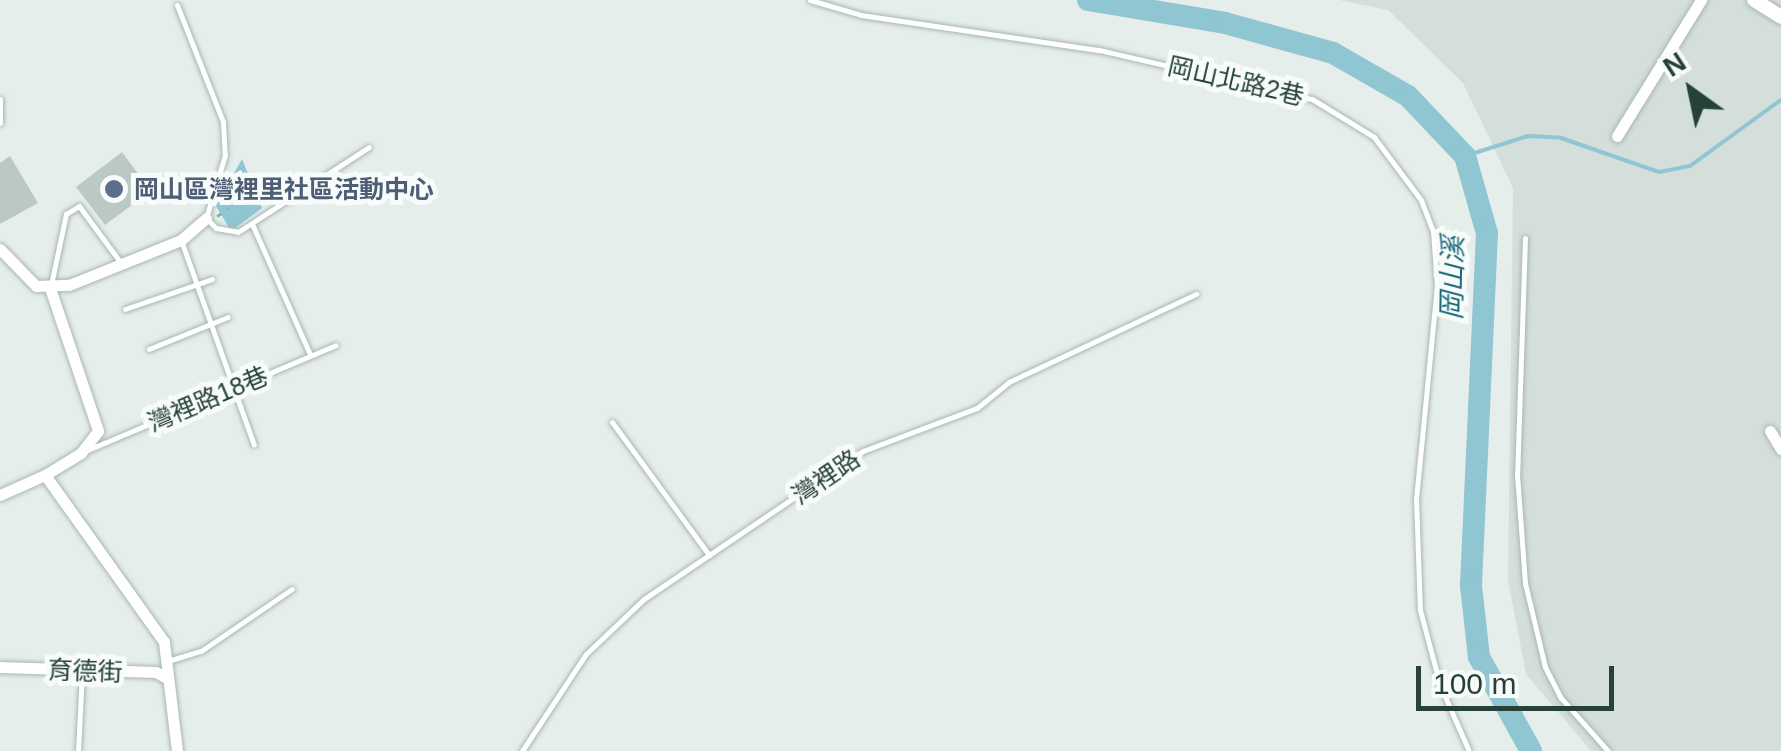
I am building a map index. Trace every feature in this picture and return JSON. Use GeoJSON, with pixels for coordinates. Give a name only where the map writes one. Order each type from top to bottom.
{"type":"FeatureCollection","features":[{"type":"Feature","properties":{"kind":"street"},"geometry":{"type":"LineString","coordinates":[[1616,136],[1701,0]]}},
{"type":"Feature","properties":{"kind":"street"},"geometry":{"type":"LineString","coordinates":[[1754,0],[1781,18]]}},
{"type":"Feature","properties":{"kind":"street"},"geometry":{"type":"LineString","coordinates":[[0,250],[23,278],[50,288],[181,240],[211,217]]}},
{"type":"Feature","properties":{"kind":"street"},"geometry":{"type":"LineString","coordinates":[[0,494],[45,476],[81,453],[97,422],[50,288]]}},
{"type":"Feature","properties":{"kind":"street"},"geometry":{"type":"LineString","coordinates":[[1770,431],[1781,449]]}},
{"type":"Feature","properties":{"kind":"street"},"geometry":{"type":"LineString","coordinates":[[45,476],[170,660],[168,679],[177,751]]}},
{"type":"Feature","properties":{"kind":"street","name":"育德街"},"geometry":{"type":"LineString","coordinates":[[0,667],[156,672],[168,679]]}},
{"type":"Feature","properties":{"kind":"lane","name":"岡山北路2巷"},"geometry":{"type":"LineString","coordinates":[[810,0],[861,16],[1099,50],[1312,98],[1374,137],[1421,200],[1433,231],[1437,285],[1416,498],[1420,610],[1440,686],[1469,751]]}},
{"type":"Feature","properties":{"kind":"lane"},"geometry":{"type":"LineString","coordinates":[[177,5],[226,141],[211,217],[229,234],[252,224],[369,147]]}},
{"type":"Feature","properties":{"kind":"lane"},"geometry":{"type":"LineString","coordinates":[[0,99],[0,123]]}},
{"type":"Feature","properties":{"kind":"lane"},"geometry":{"type":"LineString","coordinates":[[50,288],[66,214],[79,206],[122,264]]}},
{"type":"Feature","properties":{"kind":"lane"},"geometry":{"type":"LineString","coordinates":[[252,224],[310,355]]}},
{"type":"Feature","properties":{"kind":"lane"},"geometry":{"type":"LineString","coordinates":[[1525,238],[1517,474],[1525,583],[1545,667],[1561,698],[1608,751]]}},
{"type":"Feature","properties":{"kind":"lane"},"geometry":{"type":"LineString","coordinates":[[181,240],[254,445]]}},
{"type":"Feature","properties":{"kind":"lane"},"geometry":{"type":"LineString","coordinates":[[125,309],[212,279]]}},
{"type":"Feature","properties":{"kind":"lane","name":"灣裡路"},"geometry":{"type":"LineString","coordinates":[[522,751],[614,622],[709,555],[891,436],[977,408],[1009,382],[1196,294]]}},
{"type":"Feature","properties":{"kind":"lane"},"geometry":{"type":"LineString","coordinates":[[149,349],[228,317]]}},
{"type":"Feature","properties":{"kind":"lane","name":"灣裡路18巷"},"geometry":{"type":"LineString","coordinates":[[81,453],[336,345]]}},
{"type":"Feature","properties":{"kind":"lane"},"geometry":{"type":"LineString","coordinates":[[612,422],[709,555]]}},
{"type":"Feature","properties":{"kind":"lane"},"geometry":{"type":"LineString","coordinates":[[170,660],[201,651],[292,589]]}},
{"type":"Feature","properties":{"kind":"lane"},"geometry":{"type":"LineString","coordinates":[[78,751],[82,672]]}},
{"type":"Feature","properties":{"kind":"path"},"geometry":{"type":"LineString","coordinates":[[211,217],[230,208]]}},
{"type":"Feature","properties":{"kind":"shaded area"},"geometry":{"type":"Polygon","coordinates":[[[1339,0],[1781,0],[1781,751],[1591,751],[1526,674],[1508,580],[1513,188],[1463,83],[1388,10],[1339,0]]]}},
{"type":"Feature","properties":{"kind":"water"},"geometry":{"type":"Polygon","coordinates":[[[242,159],[262,208],[231,231],[216,206],[242,159]]]}},
{"type":"Feature","properties":{"kind":"building","name":"岡山區灣裡里社區活動中心"},"geometry":{"type":"Polygon","coordinates":[[[122,152],[151,191],[105,225],[76,187],[122,152]]]}},
{"type":"Feature","properties":{"kind":"building"},"geometry":{"type":"Polygon","coordinates":[[[10,156],[38,203],[0,224],[0,163],[10,156]]]}},
{"type":"Feature","properties":{"kind":"waterway","name":"岡山溪"},"geometry":{"type":"LineString","coordinates":[[1088,0],[1225,23],[1333,53],[1408,96],[1465,156],[1487,233],[1471,586],[1479,657],[1531,751]]}},
{"type":"Feature","properties":{"kind":"waterway"},"geometry":{"type":"LineString","coordinates":[[1465,156],[1528,136],[1561,138],[1659,172],[1690,166],[1781,100]]}},
{"type":"Feature","properties":{"kind":"place","name":"岡山區灣裡里社區活動中心"},"geometry":{"type":"Point","coordinates":[114,189]}}]}
